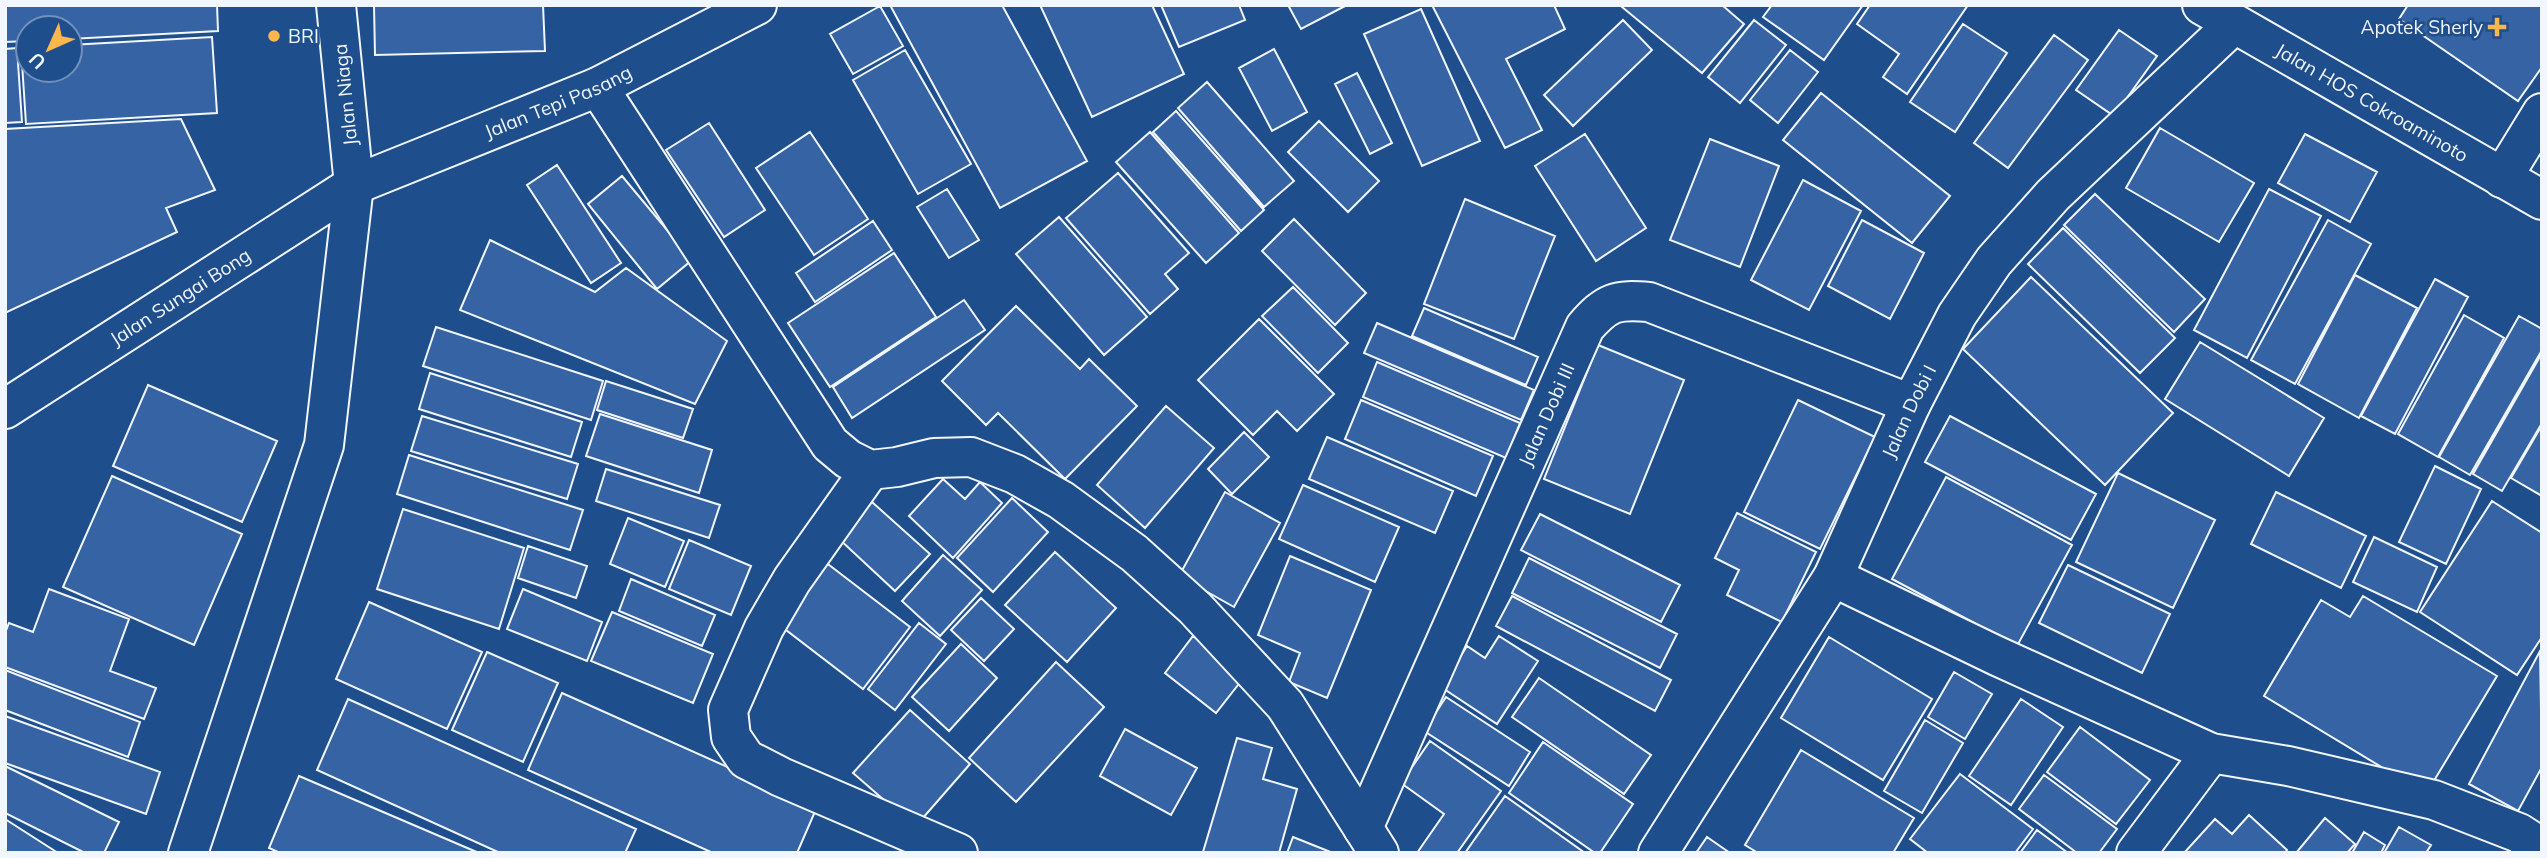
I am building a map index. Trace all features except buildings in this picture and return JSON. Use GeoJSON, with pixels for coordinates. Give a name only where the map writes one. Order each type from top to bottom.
{"type":"FeatureCollection","features":[{"type":"Feature","properties":{"kind":"street","name":"Jalan Niaga"},"geometry":{"type":"LineString","coordinates":[[187,853],[324,445],[354,185],[336,5]]}},
{"type":"Feature","properties":{"kind":"street","name":"Jalan Tepi Pasang"},"geometry":{"type":"LineString","coordinates":[[354,185],[598,88],[757,5]]}},
{"type":"Feature","properties":{"kind":"street","name":"Jalan HOS Cokroaminoto"},"geometry":{"type":"LineString","coordinates":[[2217,15],[2542,200]]}},
{"type":"Feature","properties":{"kind":"street","name":"Jalan Dobi I"},"geometry":{"type":"LineString","coordinates":[[1658,853],[1833,576],[1911,404],[1957,315],[1994,261],[2217,15]]}},
{"type":"Feature","properties":{"kind":"street"},"geometry":{"type":"LineString","coordinates":[[598,88],[831,444],[848,459],[870,470],[934,458],[971,457],[1014,474],[1061,500],[1134,553],[1195,608],[1285,705],[1371,841]]}},
{"type":"Feature","properties":{"kind":"street"},"geometry":{"type":"LineString","coordinates":[[2502,178],[2542,113]]}},
{"type":"Feature","properties":{"kind":"street","name":"Jalan Sungai Bong"},"geometry":{"type":"LineString","coordinates":[[5,409],[354,185]]}},
{"type":"Feature","properties":{"kind":"street","name":"Jalan Dobi III"},"geometry":{"type":"LineString","coordinates":[[1371,841],[1586,327],[1600,311],[1623,300],[1648,302],[1911,404]]}},
{"type":"Feature","properties":{"kind":"street"},"geometry":{"type":"LineString","coordinates":[[870,470],[792,580],[764,628],[728,710],[731,737],[746,759],[781,777],[958,853]]}},
{"type":"Feature","properties":{"kind":"street"},"geometry":{"type":"LineString","coordinates":[[1833,576],[1997,656],[2211,752],[2288,766],[2434,800],[2519,833],[2542,848]]}},
{"type":"Feature","properties":{"kind":"street"},"geometry":{"type":"LineString","coordinates":[[2136,853],[2211,752]]}},
{"type":"Feature","properties":{"kind":"place","name":"Apotek Sherly"},"geometry":{"type":"Point","coordinates":[2497,27]}},
{"type":"Feature","properties":{"kind":"place","name":"BRI"},"geometry":{"type":"Point","coordinates":[274,36]}}]}
